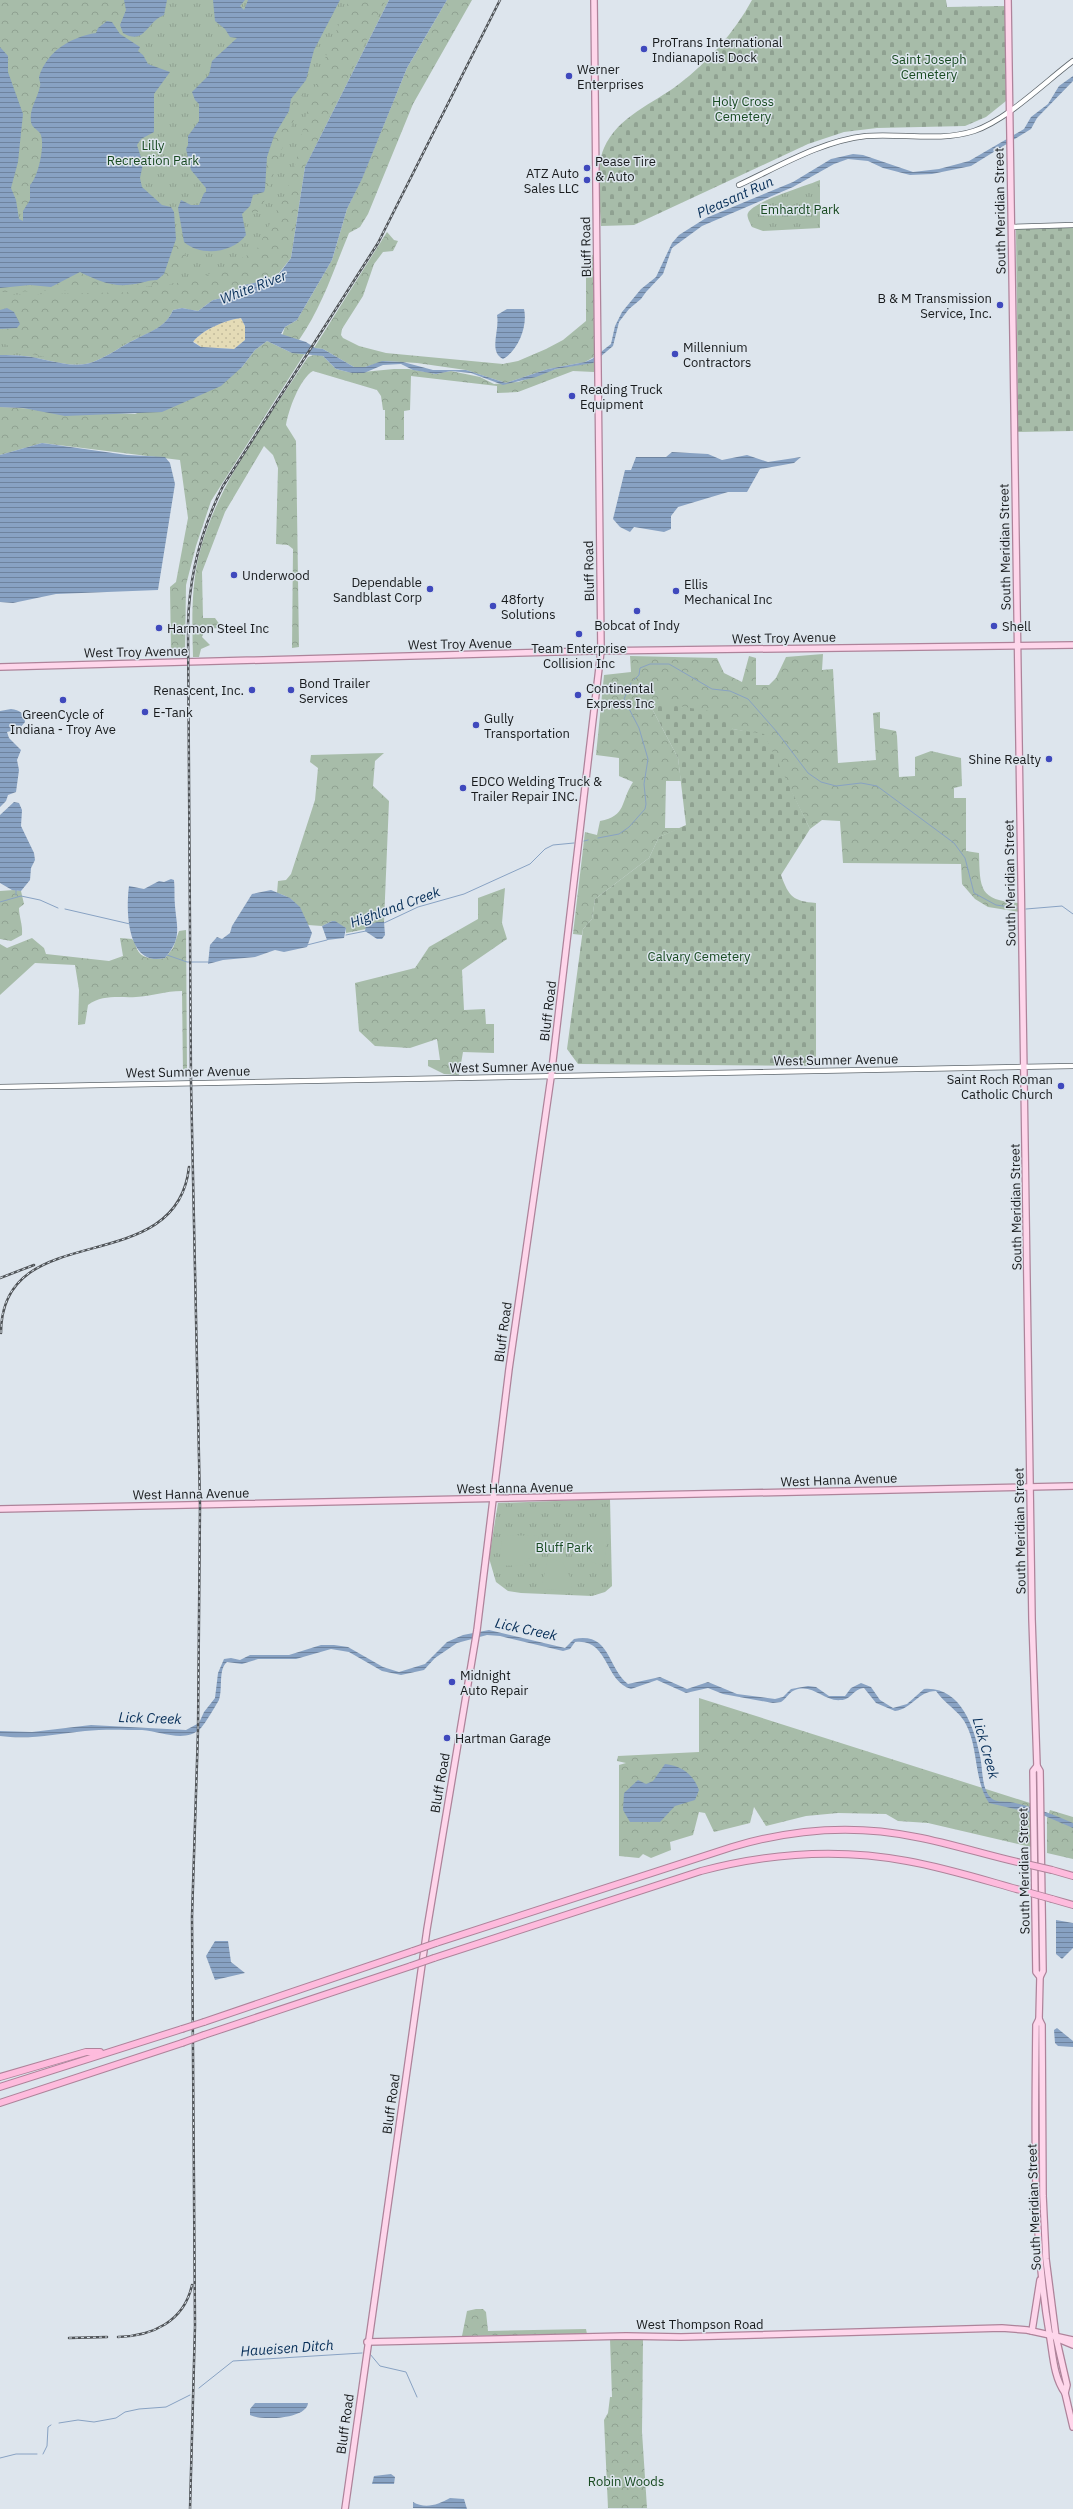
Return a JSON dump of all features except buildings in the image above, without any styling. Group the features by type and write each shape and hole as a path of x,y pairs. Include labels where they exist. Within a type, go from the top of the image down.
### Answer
{"highway":[{"path":"0,2087 204,2022 436,1943 767,1837 806,1831 881,1831 940,1842 1073,1876"},
{"path":"0,2104 14,2098 476,1944 702,1871 740,1861 787,1855 839,1853 896,1859 1073,1904"},
{"path":"0,2077 86,2052 106,2052"}],"main road":[{"name":"Bluff Road","path":"345,2509 367,2342 428,1924 477,1630 509,1369 551,1077 601,651 594,0"},
{"name":"South Meridian Street","path":"1008,0 1017,647 1036,1766 1033,1771 1035,1822 1036,1972 1040,1977"},
{"name":"West Troy Avenue","path":"0,667 601,651 1017,647 1073,645"},
{"name":"West Hanna Avenue","path":"0,1509 1073,1486"},
{"name":"South Meridian Street","path":"1036,1766 1040,1771 1042,1824 1043,1971 1040,1977 1039,2020 1042,2026 1044,2225 1048,2285 1056,2337 1066,2385 1065,2393 1073,2427"},
{"name":"South Meridian Street","path":"1039,2020 1036,2025 1037,2213 1042,2277 1050,2336 1059,2385 1065,2393"},
{"name":"South Meridian Street","path":"1032,2331 1042,2277"},
{"name":"West Thompson Road","path":"367,2342 626,2336 681,2338 1002,2328 1032,2331 1073,2340"},
{"path":"1056,2337 1073,2345"}],"street":[{"path":"739,185 813,150 842,140 869,136 964,133 991,123 1073,61"},
{"path":"1012,227 1073,225"},
{"name":"West Sumner Avenue","path":"0,1087 1073,1066"}],"green space":[{"name":"Lilly Recreation Park","path":"0,0 389,0 305,167 291,258 275,278 246,285 226,297 213,300 198,311 182,308 173,310 167,321 158,328 93,362 76,365 32,357 0,355"},
{"path":"124,0 126,10 122,22 107,21 97,32 55,51 49,57 44,66 41,74 39,90 31,112 32,125 40,133 42,138 43,144 41,160 36,175 30,185 30,200 26,206 17,206 11,188 18,162 23,114 0,47 0,1"},
{"path":"349,0 386,0 304,169 290,258 275,277 247,283 226,296 212,300 196,309 190,310 183,306 172,308 153,329 133,337 109,352 87,361 70,362 31,354 3,344 1,335 3,329 17,328 7,308 0,310 0,295 137,292 203,277 256,251 286,192 296,162 306,115 321,68"},
{"path":"447,0 472,0 413,104 368,214 360,227 349,233 327,288 307,327 299,340 282,336 285,327 297,320 332,260 347,209 362,178 407,68"},
{"name":"Holy Cross Cemetery","path":"752,0 946,0 947,7 1005,6 1006,101 986,117 965,126 877,128 844,132 808,144 634,225 601,226 599,186 600,165 601,156 610,137 627,119 679,84 701,66 729,35"},
{"path":"303,85 305,88 300,104 260,211 254,213 246,210 253,195 261,193 265,186 267,157 274,136 289,111 291,99"},
{"name":"Emhardt Park","path":"820,180 820,228 763,231 752,227 748,220 748,213 752,208 781,194"},
{"path":"1073,227 1073,431 1018,432 1016,228"},
{"path":"387,232 394,240 398,241 393,251 383,252 374,264 363,296 342,329 341,335 343,338 359,346 386,353 503,364 518,361 563,340 586,321 586,275 583,274 583,255 594,255 594,357 585,362 548,369 506,383 466,370 417,363 385,361 365,367 354,367 323,349 314,348"},
{"path":"175,243 181,244 190,266 183,273 164,284 130,289 0,292 0,288 30,285 41,287 80,272 106,283 120,285 157,280"},
{"path":"267,341 292,353 305,353 211,501 196,546 186,585 185,652 171,651 170,587 176,582 188,518 180,460 42,443 0,455 0,407 135,414 242,367 255,350"},
{"path":"316,354 323,356 336,369 352,373 394,369 409,369 436,374 451,371 480,377 494,384 518,382 556,369 594,362 594,372 573,371 518,392 497,393 497,386 411,376 410,410 404,411 404,440 385,440 385,410 383,410 381,396 377,390 313,371 304,380 295,395 286,425 296,441 299,647 292,648 293,549 288,545 276,544 278,468 273,455 264,446 225,512 202,572 203,618 215,618 220,625 219,628 205,629 202,637 210,645 201,649 199,657 193,657 192,617 195,577 200,551 208,525 219,499 246,450 308,357"},
{"path":"823,654 822,670 833,669 838,763 876,760 873,713 880,712 880,728 896,731 899,777 915,776 915,757 931,751 961,758 962,786 954,788 954,798 966,798 966,851 979,853 981,884 984,890 996,899 1018,903 1020,912 988,907 975,899 962,884 961,864 843,863 840,821 822,820 810,829 763,735 733,729 648,701 678,758 681,781 666,781 665,828 681,828 659,837 649,858 595,899 592,919 583,929 582,935 573,934 585,832 597,835 600,821 609,819 619,812 633,782 619,776 619,758 596,755 604,675 631,672 630,656 717,658 724,673 742,682 749,656 756,658 756,685 769,685 776,678 786,657"},
{"name":"Calvary Cemetery","path":"648,701 721,713 733,729 764,734 810,829 781,875 787,888 793,896 802,901 816,903 816,1066 578,1064 567,1049 583,929 592,919 595,899 649,858 659,837 686,825 678,758"},
{"path":"384,753 375,761 373,786 389,801 384,922 366,926 366,929 346,933 346,928 332,921 322,926 308,925 294,902 277,893 278,881 286,880 291,874 315,800 318,768 310,762 311,755"},
{"path":"505,888 502,923 507,939 462,970 464,1010 485,1009 486,1024 494,1024 494,1053 463,1052 459,1075 444,1074 428,1066 428,1060 440,1060 437,1039 410,1048 375,1046 359,1031 355,983 415,968 429,947 478,919 478,898"},
{"path":"0,891 21,891 24,904 19,908 22,935 11,941 0,939"},
{"path":"186,930 187,1074 183,1074 182,991 100,999 88,1005 85,1024 78,1025 79,990 75,965 35,963 0,995 0,944 7,948 32,938 44,948 46,954 109,961 123,956 120,938 132,939 135,942 136,948 140,954 154,959 165,958 173,948 179,931"},
{"name":"Bluff Park","path":"610,1499 612,1586 605,1592 592,1596 521,1593 508,1591 496,1582 489,1558 498,1503"},
{"path":"578,1529 604,1533 607,1536 604,1565 584,1558 577,1550 576,1537"},
{"path":"505,1535 539,1536 536,1550 524,1565 499,1566 502,1537"},
{"path":"548,1558 563,1563 570,1577 572,1588 566,1591 545,1589 542,1585"},
{"path":"699,1698 1030,1803 1031,1847 928,1823 898,1821 886,1814 838,1813 806,1816 766,1826 754,1807 750,1823 714,1832 705,1813 699,1812 693,1835 670,1842 671,1850 651,1858 643,1854 639,1858 619,1856 619,1765 626,1763 617,1761 618,1756 699,1752"},
{"path":"1050,1810 1073,1817 1073,1859 1047,1853 1047,1818"},
{"path":"483,2309 486,2312 488,2331 586,2329 587,2334 462,2336 467,2311"},
{"name":"Robin Woods","path":"610,2339 643,2339 642,2432 647,2508 608,2508 604,2420 608,2413 610,2397 612,2397"}],"sand":[{"path":"241,318 245,326 245,340 234,349 201,347 193,341 215,326"}],"water":[{"path":"124,0 167,0 164,15 158,18 145,32 136,37 123,33 120,25 126,10"},
{"path":"213,0 245,0 240,6 244,10 248,0 340,0 314,50 306,80 291,99 289,111 274,136 267,157 264,192 253,195 250,206 242,214 246,235 233,246 216,251 208,251 191,247 184,242 178,208 181,200 191,205 199,205 204,193 206,192 206,188 191,170 186,149 188,145 188,136 199,121 199,104 195,100 192,92 209,75 212,61 237,38 230,37 225,29 215,21"},
{"name":"White River","path":"389,0 447,0 407,68 362,179 347,209 332,260 297,320 285,327 281,334 306,342 315,348 323,349 354,367 365,367 382,361 403,362 433,370 466,370 506,383 548,369 585,362 592,359 611,344 615,326 622,312 641,289 656,277 672,243 679,235 706,218 793,182 831,159 853,154 863,155 913,172 939,169 969,161 1024,129 1031,117 1048,104 1059,86 1073,76 1073,81 1037,118 1031,129 971,166 932,174 910,175 883,168 868,161 848,159 834,164 793,187 702,226 672,248 663,274 641,299 629,309 619,322 613,346 593,363 556,369 536,377 503,385 471,373 451,371 436,374 413,370 401,364 383,365 364,373 352,373 336,369 323,356 292,353 267,341 255,350 242,367 221,386 162,412 65,416 23,408 0,407 0,355 32,357 76,365 93,362 158,328 166,321 173,310 182,308 198,311 213,300 226,297 245,285 276,278 291,258 305,167","holes":["241,318 245,326 245,340 234,349 201,347 193,342 197,337 209,329 229,321"]},
{"path":"107,21 112,22 120,34 140,47 138,51 143,55 148,64 170,72 154,94 154,132 141,139 137,145 143,164 140,178 142,187 162,205 171,207 174,212 176,239 164,274 157,280 120,285 106,283 80,272 51,287 30,285 0,288 0,47 8,56 8,72 23,114 18,162 11,188 16,200 19,219 23,221 23,211 30,200 30,185 36,175 42,152 42,138 40,133 32,126 31,122 32,108 39,90 39,77 48,60 61,47 78,38 96,33 98,28"},
{"path":"7,308 14,312 20,324 17,328 0,329 0,310"},
{"path":"507,309 524,309 525,323 521,337 517,344 503,359 496,351 495,346 498,321 497,315"},
{"path":"42,443 127,455 165,457 170,463 175,484 158,590 56,594 13,603 0,602 0,455"},
{"path":"672,452 708,454 722,460 747,455 768,462 801,457 794,463 760,469 747,492 728,492 678,507 671,516 671,529 664,532 634,527 630,532 620,527 613,519 625,470 631,470 636,457 666,457"},
{"path":"11,709 21,712 24,716 25,722 19,729 7,732 9,738 21,750 17,760 19,770 16,792 8,795 6,801 0,807 0,711"},
{"path":"14,802 19,803 22,810 21,826 34,853 35,860 31,868 30,880 21,891 12,890 0,883 0,815"},
{"path":"171,879 174,880 177,927 176,939 174,945 165,958 152,959 142,954 131,934 128,908 129,886 144,889 159,881 164,882"},
{"path":"271,890 290,898 300,907 312,933 307,947 284,952 275,950 255,957 223,960 208,964 210,945 217,937 222,939 230,933 232,926 252,894"},
{"path":"335,921 346,928 344,938 327,940 322,926"},
{"path":"377,922 384,922 385,935 382,939 377,939 365,931 366,926"},
{"name":"Lick Creek","path":"489,1630 565,1648 574,1639 586,1638 595,1641 602,1646 621,1677 628,1684 660,1677 687,1689 708,1682 737,1694 775,1699 783,1697 791,1689 808,1686 816,1687 829,1696 845,1696 851,1688 861,1683 871,1687 880,1700 893,1708 907,1704 924,1689 936,1690 947,1694 956,1701 969,1721 977,1744 985,1788 990,1797 997,1801 1010,1802 1050,1813 1073,1823 1073,1828 1045,1816 989,1803 981,1786 972,1740 966,1724 959,1714 945,1702 936,1691 924,1694 901,1710 895,1711 876,1703 864,1688 857,1690 844,1700 835,1700 807,1689 801,1689 793,1691 781,1702 773,1703 723,1694 708,1688 686,1693 657,1680 631,1689 622,1685 601,1653 594,1647 586,1643 575,1642 570,1649 563,1651 500,1636 487,1635 457,1643 435,1658 424,1670 401,1675 382,1671 349,1652 331,1649 296,1659 258,1659 242,1664 227,1662 223,1669 219,1700 208,1719 195,1733 180,1736 142,1730 92,1730 32,1737 0,1736 0,1731 32,1732 91,1725 186,1730 199,1723 204,1712 215,1698 218,1673 224,1659 231,1658 240,1660 250,1655 289,1655 321,1645 334,1645 348,1647 383,1667 399,1672 425,1664 447,1642 463,1635"},
{"path":"665,1764 682,1769 694,1779 699,1790 695,1800 675,1806 660,1822 630,1822 623,1810 624,1793 638,1780 646,1784 653,1781"},
{"path":"1056,1920 1073,1923 1073,1948 1062,1959 1056,1954"},
{"path":"215,1941 228,1941 231,1962 245,1973 215,1980 206,1956"},
{"path":"1057,2028 1073,2041 1073,2047 1058,2046 1055,2043 1054,2030"},
{"path":"255,2403 308,2403 306,2408 292,2415 264,2418 250,2415 250,2409"},
{"path":"391,2474 395,2477 394,2484 372,2484 374,2476"},
{"path":"450,2498 464,2499 467,2509 413,2508 413,2502 427,2506 441,2503"}],"waterway":[{"name":"Highland Creek","path":"634,680 639,675 640,668 650,664 669,664 712,689 730,691 748,699 777,732 808,773 821,782 836,786 861,783 877,786 954,843 965,858 974,893 996,905 1017,908"},
{"name":"Highland Creek","path":"598,838 619,834 629,827 645,809 644,784 648,759 639,728 624,699 631,683"},
{"name":"Highland Creek","path":"584,841 588,840"},
{"name":"Highland Creek","path":"384,923 418,907 464,894 530,864 545,849 553,845 574,843"},
{"path":"16,890 16,895"},
{"name":"Highland Creek","path":"0,902 21,896 40,900 58,908"},
{"name":"Highland Creek","path":"1026,909 1062,906 1073,914"},
{"name":"Highland Creek","path":"65,909 130,924"},
{"name":"Highland Creek","path":"346,935 366,931"},
{"name":"Highland Creek","path":"307,945 327,940"},
{"name":"Highland Creek","path":"167,955 187,962 209,962"},
{"name":"Haueisen Ditch","path":"199,2388 233,2361 362,2353"},
{"name":"Haueisen Ditch","path":"370,2354 380,2366 406,2372 417,2397"},
{"name":"Haueisen Ditch","path":"59,2423 78,2420 94,2422 116,2418 125,2412 139,2409 166,2407 190,2395"},
{"name":"Haueisen Ditch","path":"43,2454 47,2446 48,2427 51,2425"},
{"name":"Haueisen Ditch","path":"0,2458 16,2454 37,2454"}],"railway":[{"path":"190,2509 195,2326 192,1917 198,1731 200,1505 191,1082 188,625 191,589 198,554 208,519 223,486 378,243 500,0"},
{"path":"1,1333 9,1297 29,1273 57,1259 124,1239 155,1225 177,1202 189,1167"},
{"path":"0,1278 34,1265"},
{"path":"118,2337 143,2334 165,2324 182,2309 188,2298 192,2285"},
{"path":"69,2338 107,2337"}],"place":[{"name":"ProTrans International Indianapolis Dock","path":"644,49"},
{"name":"Werner Enterprises","path":"569,76"},
{"name":"Pease Tire & Auto","path":"587,168"},
{"name":"ATZ Auto Sales LLC","path":"587,180"},
{"name":"B & M Transmission Service, Inc.","path":"1000,305"},
{"name":"Millennium Contractors","path":"675,354"},
{"name":"Reading Truck Equipment","path":"572,396"},
{"name":"Underwood","path":"234,575"},
{"name":"Dependable Sandblast Corp","path":"430,589"},
{"name":"Ellis Mechanical Inc","path":"676,591"},
{"name":"48forty Solutions","path":"493,606"},
{"name":"Bobcat of Indy","path":"637,611"},
{"name":"Shell","path":"994,626"},
{"name":"Harmon Steel Inc","path":"159,628"},
{"name":"Team Enterprise Collision Inc","path":"579,634"},
{"name":"Renascent, Inc.","path":"252,690"},
{"name":"Bond Trailer Services","path":"291,690"},
{"name":"Continental Express Inc","path":"578,695"},
{"name":"GreenCycle of Indiana - Troy Ave","path":"63,700"},
{"name":"E-Tank","path":"145,712"},
{"name":"Gully Transportation","path":"476,725"},
{"name":"Shine Realty","path":"1049,759"},
{"name":"EDCO Welding Truck & Trailer Repair INC.","path":"463,788"},
{"name":"Saint Roch Roman Catholic Church","path":"1061,1086"},
{"name":"Midnight Auto Repair","path":"452,1682"},
{"name":"Hartman Garage","path":"447,1738"}],"park label":[{"name":"Saint Joseph Cemetery","path":"929,66"}],"water label":[{"name":"Pleasant Run","path":"735,197"}]}
